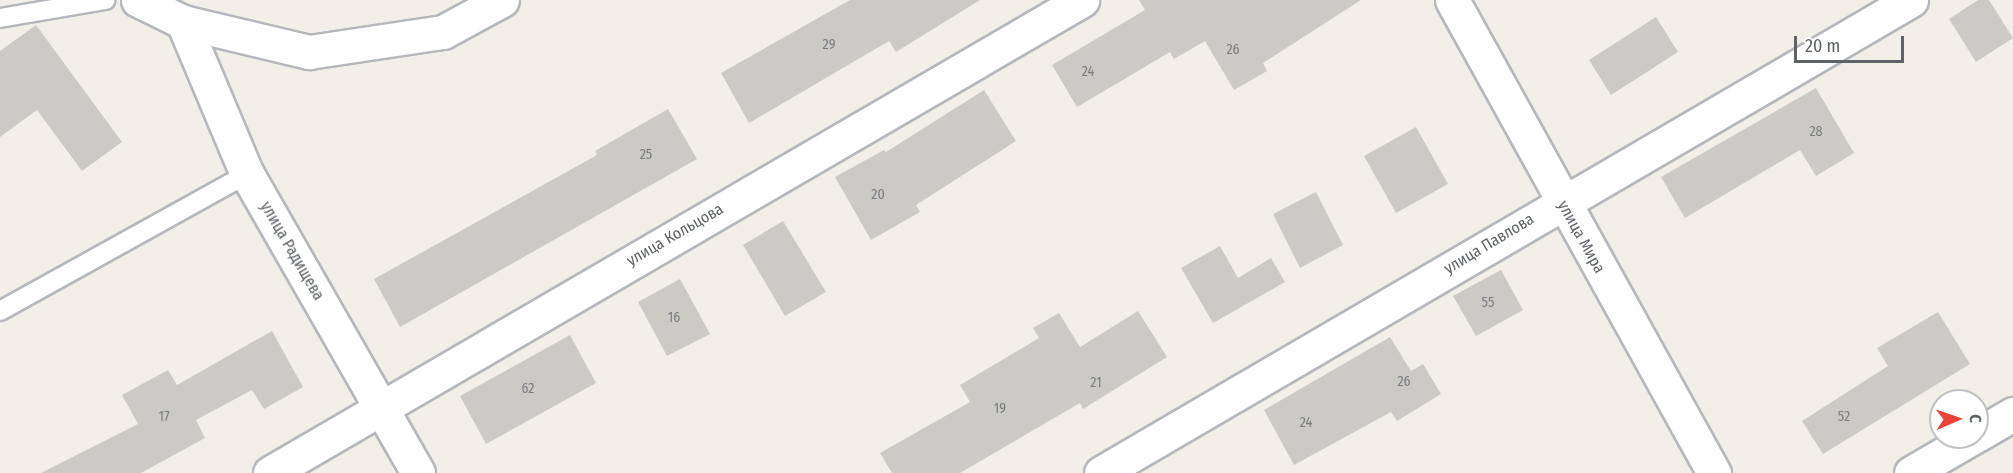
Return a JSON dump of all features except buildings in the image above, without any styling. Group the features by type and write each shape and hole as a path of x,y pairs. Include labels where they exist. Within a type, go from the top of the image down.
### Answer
{"street":[{"path":"138,0 183,22 309,52 443,32 502,0"},
{"name":"улица Кольцова","path":"270,473 382,405 1082,0"},
{"name":"улица Мира","path":"1452,0 1561,201 1714,473"},
{"name":"улица Павлова","path":"1101,473 1561,201 1911,0"},
{"name":"улица Радищева","path":"183,22 247,174 382,405 418,473"},
{"path":"1989,428 2013,414"},
{"path":"1911,473 1953,449"}],"lane":[{"path":"0,18 105,0"},
{"path":"0,311 247,174"}]}
